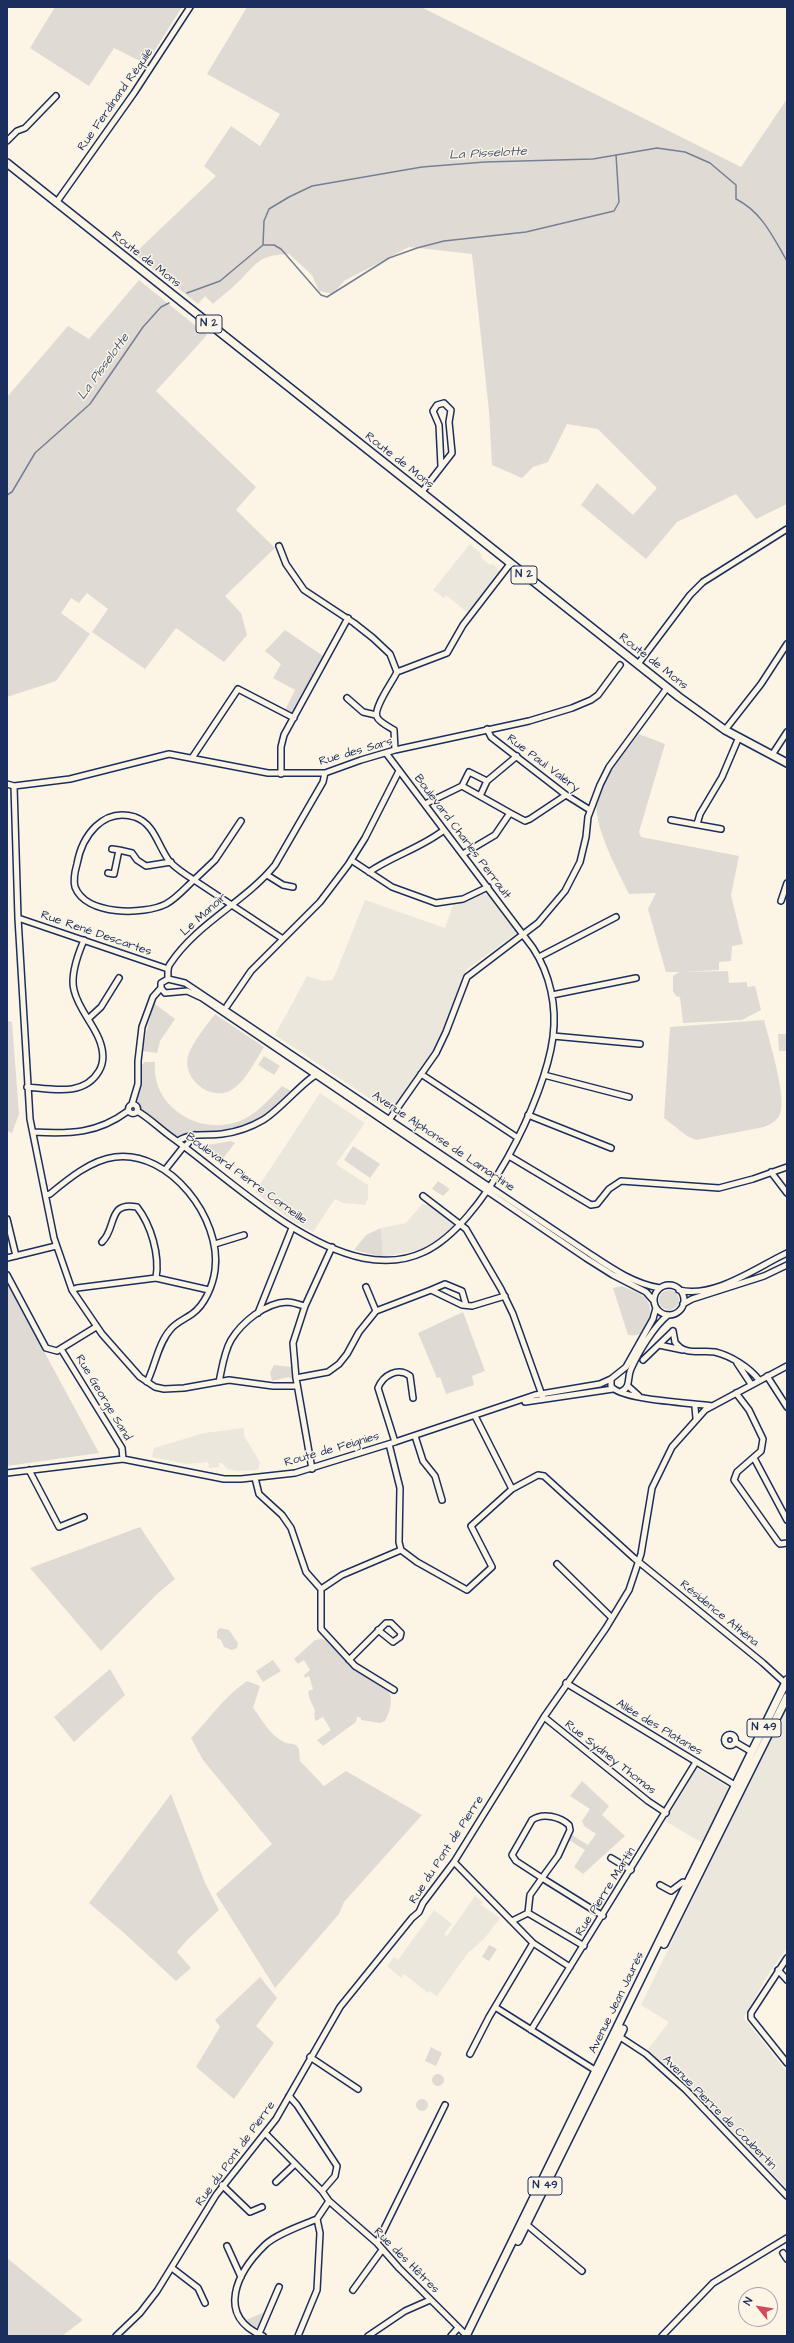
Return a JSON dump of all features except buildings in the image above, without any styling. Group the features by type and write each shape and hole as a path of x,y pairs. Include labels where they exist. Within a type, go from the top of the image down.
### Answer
{"main road":[{"name":"Route de Mons","path":"7,163 667,688 725,730 787,763"},
{"name":"Avenue Jean Jaurès","path":"467,2336 599,2072 735,1785 786,1682"},
{"name":"Avenue Jean Jaurès","path":"617,2035 787,1697"},
{"name":"Avenue Jean Jaurès","path":"472,2336 544,2183"}],"street":[{"name":"Rue Ferdinand Réquilé","path":"56,203 134,94 190,7"},
{"path":"7,141 17,130 25,128 56,96"},
{"path":"421,492 452,453 450,407 440,404 433,411 438,420 441,466"},
{"path":"438,420 445,421 450,417"},
{"path":"410,484 419,485 428,482"},
{"path":"638,664 690,595 703,582 787,529"},
{"path":"278,546 286,564 304,590 348,618 390,654 397,672"},
{"path":"376,715 378,704 397,672 447,653 463,625 510,564"},
{"path":"281,774 281,747 284,735 348,618"},
{"path":"725,730 761,684 787,644"},
{"name":"Rue des Sars","path":"7,784 14,786 70,779 165,755 192,758 243,769 281,774 325,773 395,750 529,721 591,700 620,665"},
{"path":"388,1121 442,1043 467,977 538,923 553,908 573,878 586,837 590,810 609,767 667,688"},
{"path":"192,758 238,689 294,718"},
{"path":"347,698 363,712 376,715 394,730 395,750"},
{"name":"Rue Paul Valéry","path":"487,729 491,737 566,795 590,810"},
{"path":"772,755 787,732"},
{"path":"697,824 700,814 722,777 739,737"},
{"name":"Boulevard Charles Perrault","path":"386,753 523,934 545,968 552,995 553,1036 544,1075"},
{"path":"480,796 488,781 517,756"},
{"path":"227,1006 251,972 320,902 352,860 365,838 399,771"},
{"path":"425,804 462,786 469,772 488,781"},
{"name":"Le Manoir","path":"168,969 186,945 231,904 267,875 281,856 323,782 325,773"},
{"path":"14,786 18,918 30,1119 56,1246 72,1290 96,1327 146,1382 159,1388 168,1389 229,1380 273,1386 297,1386"},
{"path":"462,786 524,821 530,819 566,795"},
{"path":"463,854 495,835 510,813"},
{"path":"241,821 215,860 194,880 168,903 150,910 130,912 111,910 94,904 84,898 75,887 75,870 84,842 93,827 109,818 134,817 144,823 154,834 171,862 194,880 283,939"},
{"path":"672,820 721,829"},
{"path":"370,872 389,858 415,848 444,830"},
{"path":"112,849 132,853 146,866 171,862"},
{"path":"108,873 117,874 119,850"},
{"path":"352,860 392,887 440,904 468,897 488,887"},
{"path":"267,875 283,885 293,887"},
{"path":"781,902 787,883"},
{"path":"539,957 616,917"},
{"name":"Rue René Descartes","path":"18,918 168,969"},
{"path":"27,1087 65,1090 78,1088 92,1080 101,1067 103,1057 98,1037 74,990 73,979 84,940"},
{"path":"168,969 168,979"},
{"path":"88,1019 105,1001 119,978"},
{"path":"552,995 636,978"},
{"path":"161,988 165,993 171,993 175,989 174,982 168,979"},
{"path":"33,1132 64,1133 94,1130 119,1118 128,1111 128,1107 132,1104 138,1084 138,1061 142,1027 153,997 161,988 161,983 168,979"},
{"name":"Avenue Alphonse de Lamartine","path":"174,982 185,983 218,1004 324,1074 388,1121"},
{"name":"Avenue Alphonse de Lamartine","path":"171,993 181,991 196,994 317,1076 616,1270 649,1286 660,1288"},
{"path":"553,1036 640,1044"},
{"path":"184,1145 185,1137 234,1132 258,1122 286,1103 310,1077 324,1074"},
{"path":"421,1074 518,1138"},
{"path":"544,1075 629,1097"},
{"name":"Boulevard Pierre Corneille","path":"137,1111 292,1228 316,1241 332,1247 374,1259 391,1260 405,1258 425,1252 438,1244 461,1224 489,1188 509,1156 544,1075"},
{"path":"128,1111 132,1114 137,1111 136,1106 132,1104"},
{"path":"528,1115 611,1148"},
{"path":"165,1170 184,1145 195,1135"},
{"path":"509,1156 591,1205 597,1204 609,1189 621,1181 710,1189 728,1187 787,1167"},
{"path":"46,1195 50,1194 88,1167 114,1157 136,1157 165,1170 202,1211 209,1223 215,1244 215,1270 209,1290 200,1307 194,1313 171,1328 146,1382"},
{"path":"771,1172 787,1193"},
{"name":"Avenue Alphonse de Lamartine","path":"489,1188 613,1275 646,1292 654,1301"},
{"path":"423,1196 461,1224 505,1296 542,1396"},
{"path":"102,1242 108,1236 116,1211 129,1205 137,1207 143,1214 155,1250 158,1268 156,1278"},
{"path":"7,1219 16,1256"},
{"path":"258,1313 292,1228"},
{"path":"215,1244 244,1235"},
{"path":"7,1258 56,1246"},
{"path":"312,1469 297,1386 293,1343 305,1306 332,1247"},
{"path":"712,1406 692,1405 640,1397 613,1388 611,1379 620,1374 643,1339 656,1308 654,1301 656,1292 660,1288 668,1285 679,1290 698,1291 724,1284 787,1253"},
{"path":"622,1392 628,1386 631,1370 659,1322 668,1315 677,1312 683,1304 692,1298 764,1276 787,1265"},
{"name":"Rue George Sand","path":"7,1275 46,1348 51,1351 61,1349 96,1327"},
{"path":"72,1290 76,1288 156,1278 209,1290"},
{"path":"296,1378 328,1372 339,1364 363,1326 376,1311 445,1284 462,1292 466,1305"},
{"path":"366,1287 376,1311"},
{"path":"431,1290 466,1305 472,1306 505,1296"},
{"path":"679,1290 682,1294 683,1304"},
{"path":"219,1382 231,1340 258,1313 275,1304 288,1302 305,1306"},
{"path":"656,1308 668,1315"},
{"path":"643,1360 673,1331 674,1342 685,1351"},
{"path":"659,1345 685,1351 715,1352 751,1369 759,1380"},
{"name":"Rue George Sand","path":"61,1349 122,1448 123,1459"},
{"path":"736,1362 751,1384"},
{"path":"705,1410 787,1366"},
{"path":"395,1442 378,1388 381,1381 385,1376 397,1371 404,1372 410,1376 413,1398"},
{"path":"620,1374 625,1376 628,1380"},
{"path":"767,1376 787,1407"},
{"name":"Route de Feignies","path":"7,1473 123,1459 224,1478 255,1478 312,1469 514,1404 542,1396 600,1384 611,1379"},
{"path":"628,1386 640,1397"},
{"name":"Route de Feignies","path":"542,1396 613,1388"},
{"path":"736,1393 749,1410 764,1439 761,1451 737,1472 734,1480 778,1542 780,1544 787,1543"},
{"path":"692,1405 705,1410"},
{"path":"692,1405 696,1418"},
{"path":"702,1405 705,1410"},
{"name":"Rue du Pont de Pierre","path":"116,2336 145,2308 172,2268 222,2185 265,2134 289,2096 340,2007 412,1918 419,1912 423,1903 454,1862 566,1683 612,1618 629,1590 639,1561 650,1499 657,1476 672,1447 696,1418 705,1410"},
{"path":"475,1416 512,1489"},
{"path":"415,1436 423,1461 435,1476 442,1500"},
{"path":"321,1589 342,1575 401,1550 399,1542 400,1488 390,1444"},
{"path":"754,1458 787,1520"},
{"path":"28,1470 59,1527 84,1517"},
{"name":"Résidence Athéna","path":"401,1550 417,1562 467,1590 492,1567 471,1526 512,1489 538,1475 544,1476 639,1561 786,1682"},
{"path":"255,1478 259,1494 282,1515 291,1528 306,1572 321,1589 321,1630 349,1660 376,1680 394,1690"},
{"path":"557,1564 612,1618"},
{"path":"349,1660 378,1630"},
{"name":"Allée des Platanes","path":"566,1683 696,1762 742,1788"},
{"name":"Rue Sydney Thomas","path":"544,1717 648,1801 666,1813"},
{"path":"735,1742 752,1752"},
{"name":"Rue Pierre Martin","path":"531,2030 603,1916 696,1762"},
{"path":"528,1913 530,1895 542,1878 558,1856 570,1830 569,1825 556,1817 535,1818 532,1820 512,1854 516,1861 542,1878 603,1916"},
{"path":"611,1858 631,1870"},
{"path":"454,1862 533,1943 570,1967"},
{"path":"660,1885 671,1891 683,1882 688,1885"},
{"path":"512,1921 528,1913"},
{"path":"528,1913 584,1946"},
{"path":"470,2054 495,2007 533,1943"},
{"path":"787,1958 751,2014 751,2018 787,2063"},
{"path":"778,1970 787,1980"},
{"path":"495,2007 599,2072"},
{"name":"Avenue Pierre de Coubertin","path":"617,2035 646,2054 686,2090 787,2196"},
{"path":"310,2057 358,2089"},
{"path":"289,2096 298,2105 337,2166 335,2176 322,2191"},
{"path":"377,2243 445,2105"},
{"name":"Rue des Hêtres","path":"265,2134 322,2191 329,2201 377,2243 430,2300 467,2336"},
{"path":"276,2182 295,2164"},
{"path":"222,2185 250,2212 262,2207"},
{"path":"279,2287 260,2336 243,2323 235,2308 235,2290 241,2277 269,2242 317,2219 329,2201"},
{"path":"298,2336 318,2284 320,2233 317,2219"},
{"path":"526,2224 582,2272"},
{"path":"662,2336 709,2286 787,2238"},
{"path":"226,2246 241,2277"},
{"path":"353,2290 355,2284 382,2250"},
{"path":"783,2254 787,2259"},
{"path":"172,2268 198,2288 205,2303"},
{"path":"368,2336 405,2311 430,2300"},
{"path":"451,2336 458,2328"}],"shaded area":[{"path":"55,7 182,7 146,64 114,48 89,86 30,48"},
{"path":"247,7 421,7 741,167 787,99 787,504 756,519 736,494 677,522 646,559 581,505 597,483 633,515 657,488 598,429 567,424 548,462 533,467 522,478 492,465 489,411 472,254 409,247 344,281 333,294 319,291 312,275 289,254 274,255 263,259 254,266 213,304 205,296 198,304 134,254 216,176 204,166 231,126 260,146 280,114 207,74"},
{"path":"139,280 207,335 156,391 256,487 236,510 275,548 225,596 241,613 247,635 224,662 176,628 145,669 92,632 108,609 87,593 79,603 71,598 61,613 90,634 56,681 7,697 7,397 68,326 89,339"},
{"path":"470,544 482,555 481,558 490,565 493,564 500,571 499,577 469,614 446,595 444,598 433,590"},
{"path":"285,630 323,656 294,710 290,713 285,710 295,690 273,678 281,664 265,651"},
{"path":"639,734 665,744 639,832 641,837 739,856 731,895 743,944 732,946 731,961 719,962 719,970 683,972 728,971 729,983 747,982 747,987 755,986 761,1010 742,1020 683,1023 680,997 676,996 673,991 673,976 679,972 666,972 648,909 656,893 629,894 602,835 598,822 597,811 597,801 600,792 609,774"},
{"path":"482,894 489,895 517,933 467,969 445,1027 425,1065 390,1112 275,1035 307,976 323,981 333,980 365,900 445,928 453,905"},
{"path":"155,1004 175,1019 160,1041 157,1053 142,1051 153,1005"},
{"path":"215,1014 264,1047 250,1070 238,1085 224,1093 207,1091 199,1086 189,1071 187,1062 189,1053 194,1043"},
{"path":"764,1020 781,1095 782,1106 779,1116 775,1120 764,1127 696,1140 687,1136 664,1118 670,1027"},
{"path":"7,1021 12,1022 19,1114 12,1133 7,1131"},
{"path":"778,1034 787,1034 787,1051 779,1051"},
{"path":"264,1056 280,1066 274,1075 258,1065"},
{"path":"145,1062 155,1062 156,1078 160,1092 169,1104 192,1120 207,1124 222,1125 237,1122 250,1116 262,1107 282,1086 295,1093 259,1121 235,1131 177,1138 139,1108 137,1098 141,1065"},
{"path":"320,1093 365,1123 336,1164 368,1185 368,1198 365,1205 343,1203 335,1199 313,1232 291,1220 255,1192"},
{"path":"231,1141 235,1143 221,1161 201,1146"},
{"path":"353,1146 380,1164 370,1178 344,1160"},
{"path":"438,1181 450,1189 443,1196 432,1189"},
{"path":"422,1204 433,1206 454,1223 453,1227 438,1241 423,1249 383,1257 381,1228 406,1223"},
{"path":"381,1228 383,1257 354,1250 366,1235"},
{"path":"7,1283 99,1453 7,1466"},
{"path":"622,1286 642,1295 649,1304 650,1318 646,1328 638,1335 628,1335 613,1288"},
{"path":"669,1290 676,1293 679,1300 676,1307 669,1310 662,1307 659,1300 662,1293"},
{"path":"463,1312 485,1371 472,1376 474,1385 446,1394 440,1377 437,1378 418,1333"},
{"path":"274,1365 292,1367 292,1378 290,1379 289,1377 272,1381 270,1373"},
{"path":"244,1428 244,1436 260,1462 258,1470 238,1471 227,1469 222,1463 219,1463 219,1467 209,1468 208,1462 187,1464 152,1457 154,1448 204,1433"},
{"path":"140,1527 175,1579 157,1594 101,1651 30,1568"},
{"path":"220,1628 229,1630 238,1643 237,1648 232,1650 224,1647 221,1640 217,1638 217,1631"},
{"path":"321,1639 329,1642 354,1668 384,1687 391,1697 391,1704 385,1721 380,1723 361,1720 361,1718 357,1717 356,1722 323,1746 317,1740 331,1730 323,1717 316,1721 315,1710 310,1700 308,1691 313,1689 309,1676 305,1678 304,1675 310,1670 304,1660 298,1664 294,1659 315,1640"},
{"path":"273,1660 281,1671 263,1682 256,1671"},
{"path":"110,1669 125,1695 74,1742 54,1717"},
{"path":"247,1681 260,1686 253,1708 274,1735 285,1743 296,1745 299,1749 300,1761 324,1786 346,1771 422,1815 344,1902 339,1914 275,1988 216,1894 272,1844 203,1760 191,1738 224,1701"},
{"path":"787,1707 787,1948 767,1976 744,2018 787,2072 787,2189 648,2049 669,2022 641,2005 716,1851 665,1821 697,1768 743,1796"},
{"path":"582,1781 609,1806 602,1815 625,1836 583,1874 574,1867 585,1850 569,1840 572,1835 588,1845 596,1834 584,1826 582,1821 590,1809 570,1796"},
{"path":"171,1794 205,1883 219,1910 187,1940 177,1952 191,1968 176,1981 89,1903"},
{"path":"475,1896 483,1902 481,1905 500,1918 485,1938 468,1953 437,1996 429,1991 428,1993 404,1974 401,1978 387,1966 394,1957 398,1960 434,1910 452,1924 444,1934 447,1936"},
{"path":"489,1945 497,1949 489,1961 482,1957"},
{"path":"260,1977 277,1998 256,2026 274,2043 234,2099 196,2067 220,2027 215,2020"},
{"path":"431,2047 442,2053 436,2066 425,2061"},
{"path":"436,2074 440,2074 444,2080 440,2086 436,2086 432,2082 432,2078"},
{"path":"420,2099 424,2099 428,2105 424,2111 420,2111 416,2107 416,2103"},
{"path":"7,2258 83,2320 62,2336 7,2336"},
{"path":"267,2311 260,2327 253,2328 246,2320"}],"waterway":[{"name":"La Pisselotte","path":"187,293 220,281 263,245 264,221 269,209 312,186 422,167 485,162 593,159 657,148 685,152 710,163 736,185 736,199 745,204 760,218 772,234 787,261"},
{"path":"263,245 274,245 281,249 321,295 327,297 389,258 417,248 444,241 526,232 614,211 619,202 616,155"},
{"name":"La Pisselotte","path":"7,495 12,492 35,453 90,404 143,327 161,307 169,303"}]}
